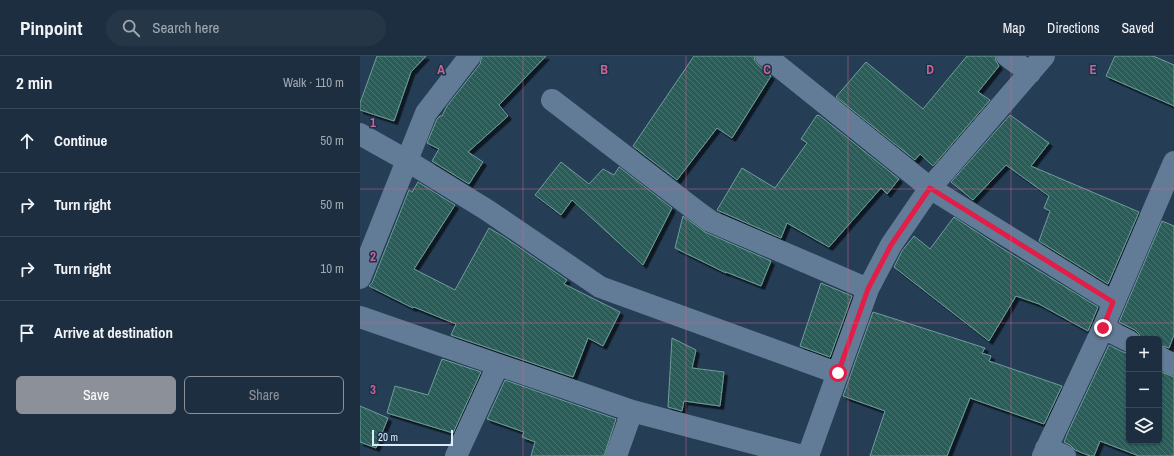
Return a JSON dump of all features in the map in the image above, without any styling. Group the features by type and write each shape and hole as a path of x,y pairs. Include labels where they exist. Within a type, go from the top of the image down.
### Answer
{"street":[{"path":"360,278 426,113 470,56"},
{"path":"1007,56 1030,73"},
{"path":"808,456 868,289 891,245 930,188 1044,56"},
{"path":"772,58 930,188 1113,302"},
{"path":"552,100 710,221 868,289"},
{"path":"360,134 406,160 487,210 600,287 838,373"},
{"path":"1051,453 1113,302 1174,162"},
{"path":"360,316 632,411 802,456"},
{"path":"1103,328 1126,340"},
{"path":"1162,359 1174,365"},
{"path":"456,456 498,365"},
{"path":"616,456 632,411"}],"building":[{"path":"377,56 426,56 411,72 394,121 360,110 360,103"},
{"path":"482,56 546,56 499,105 508,116 468,152 483,162 469,184 432,161 439,149 427,143 437,119 442,116 447,106 480,64"},
{"path":"694,56 754,56 758,65 771,76 732,138 717,128 677,180 633,146"},
{"path":"967,56 995,56 999,66 978,92 990,100 933,166 920,154 915,160 836,97 866,62 923,109"},
{"path":"1115,56 1153,56 1174,65 1174,106 1106,76"},
{"path":"817,115 899,179 887,194 881,188 829,247 787,223 781,238 717,210 742,168 775,188 807,143 801,139"},
{"path":"1010,115 1049,143 1031,166 1139,212 1108,284 1039,241 1050,211 1044,208 1049,196 1006,165 973,200 951,182"},
{"path":"561,162 589,184 603,169 614,175 619,167 672,208 643,265 572,200 561,215 535,195"},
{"path":"418,182 455,205 414,269 455,290 489,228 567,280 564,284 620,312 603,346 588,338 573,377 451,335 456,324 414,307 413,308 369,286 372,283 409,190 412,192"},
{"path":"683,216 705,232 771,261 761,286 726,273 675,248"},
{"path":"954,217 1098,307 1088,331 1039,304 1016,296 989,341 894,267 902,251 914,236 930,249"},
{"path":"1162,221 1174,226 1174,335 1169,348 1162,346 1162,336 1140,336 1135,330 1119,322"},
{"path":"821,283 852,296 830,357 800,346"},
{"path":"873,312 985,348 982,353 991,356 989,361 1062,386 1044,424 970,398 947,456 870,456 885,411 843,396"},
{"path":"672,338 696,350 692,368 724,372 720,406 684,401 682,411 668,407"},
{"path":"1109,345 1126,352 1126,444 1162,444 1162,372 1174,377 1174,456 1139,456 1100,441 1094,456 1090,456 1075,450 1064,442"},
{"path":"442,359 481,372 453,433 387,413 395,386 428,395"},
{"path":"505,380 616,419 604,456 531,456 535,442 522,437 524,432 487,419"},
{"path":"360,406 388,418 376,448 360,442"}],"route":[{"path":"838,373 868,289 891,245 930,188 1113,302 1103,328"}]}
